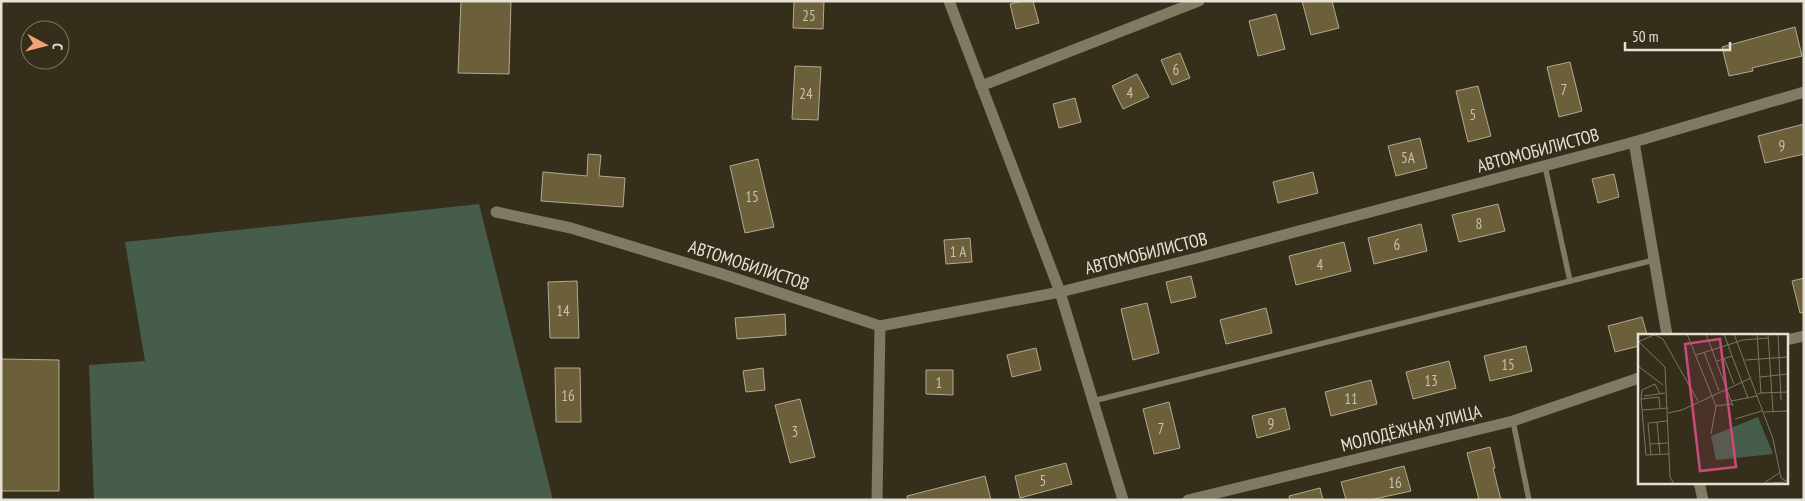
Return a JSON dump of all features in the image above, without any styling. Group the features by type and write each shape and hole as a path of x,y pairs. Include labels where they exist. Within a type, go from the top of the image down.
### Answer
{"street":[{"path":"950,1 1060,292 1123,500"},
{"path":"981,86 1199,1"},
{"name":"АВТОМОБИЛИСТОВ","path":"496,212 571,228 719,273 880,326 1060,292 1201,257 1634,142 1804,92"},
{"path":"1634,142 1667,334"},
{"path":"877,500 880,326"},
{"path":"1788,340 1804,336"},
{"name":"МОЛОДЁЖНАЯ УЛИЦА","path":"1188,500 1513,421 1638,378"},
{"path":"1699,484 1703,500"}],"lane":[{"path":"1545,166 1570,281"},
{"path":"1093,401 1654,260"},
{"path":"1513,421 1529,500"}],"green space":[{"path":"479,204 553,500 94,500 89,365 145,361 125,242"}],"building":[{"path":"461,1 511,1 509,74 458,73"},
{"path":"794,1 824,1 823,29 793,28"},
{"path":"1033,1 1039,23 1016,29 1010,4"},
{"path":"1302,1 1332,1 1339,28 1311,35"},
{"path":"1276,14 1285,49 1258,56 1249,21"},
{"path":"1795,27 1802,56 1752,68 1753,71 1729,76 1722,47"},
{"path":"1180,53 1190,78 1172,85 1161,60"},
{"path":"1570,62 1582,111 1559,117 1547,67"},
{"path":"795,66 821,67 818,120 792,119"},
{"path":"1137,74 1149,97 1123,109 1112,86"},
{"path":"1478,86 1491,136 1468,142 1456,91"},
{"path":"1075,98 1081,122 1059,128 1053,104"},
{"path":"1804,124 1804,154 1765,163 1758,136"},
{"path":"1420,138 1427,168 1396,176 1388,146"},
{"path":"588,154 601,155 599,176 625,178 623,207 541,201 543,172 587,176"},
{"path":"758,159 774,227 745,233 730,166"},
{"path":"1313,172 1318,193 1278,203 1273,182"},
{"path":"1614,174 1619,197 1598,203 1592,179"},
{"path":"1498,204 1505,231 1459,242 1452,215"},
{"path":"1421,224 1427,251 1374,264 1368,238"},
{"path":"970,238 972,262 946,264 944,240"},
{"path":"1344,242 1351,271 1296,285 1289,256"},
{"path":"1191,276 1196,297 1171,303 1166,282"},
{"path":"1804,278 1804,312 1800,313 1792,281"},
{"path":"577,281 579,338 550,338 548,282"},
{"path":"1147,303 1159,353 1133,360 1121,309"},
{"path":"1266,308 1272,333 1226,344 1220,320"},
{"path":"785,314 786,335 737,339 735,318"},
{"path":"1642,317 1647,334 1638,334 1638,346 1615,352 1608,326"},
{"path":"1526,346 1532,371 1490,381 1484,356"},
{"path":"1036,348 1041,370 1012,377 1007,355"},
{"path":"1,359 59,360 59,491 1,491"},
{"path":"1449,361 1456,388 1413,399 1406,372"},
{"path":"555,368 580,368 581,422 556,422"},
{"path":"763,368 765,390 746,392 743,371"},
{"path":"926,370 953,370 953,395 926,394"},
{"path":"1371,380 1377,404 1331,416 1325,392"},
{"path":"800,399 815,457 790,463 775,405"},
{"path":"1169,402 1180,448 1154,454 1143,409"},
{"path":"1285,408 1290,429 1257,438 1252,416"},
{"path":"1490,447 1501,500 1479,500 1467,453"},
{"path":"1066,463 1072,484 1020,498 1015,476"},
{"path":"1404,466 1411,491 1370,500 1346,500 1341,482"},
{"path":"985,476 991,500 908,500 907,496"},
{"path":"1320,488 1323,500 1290,500 1289,496"}]}
